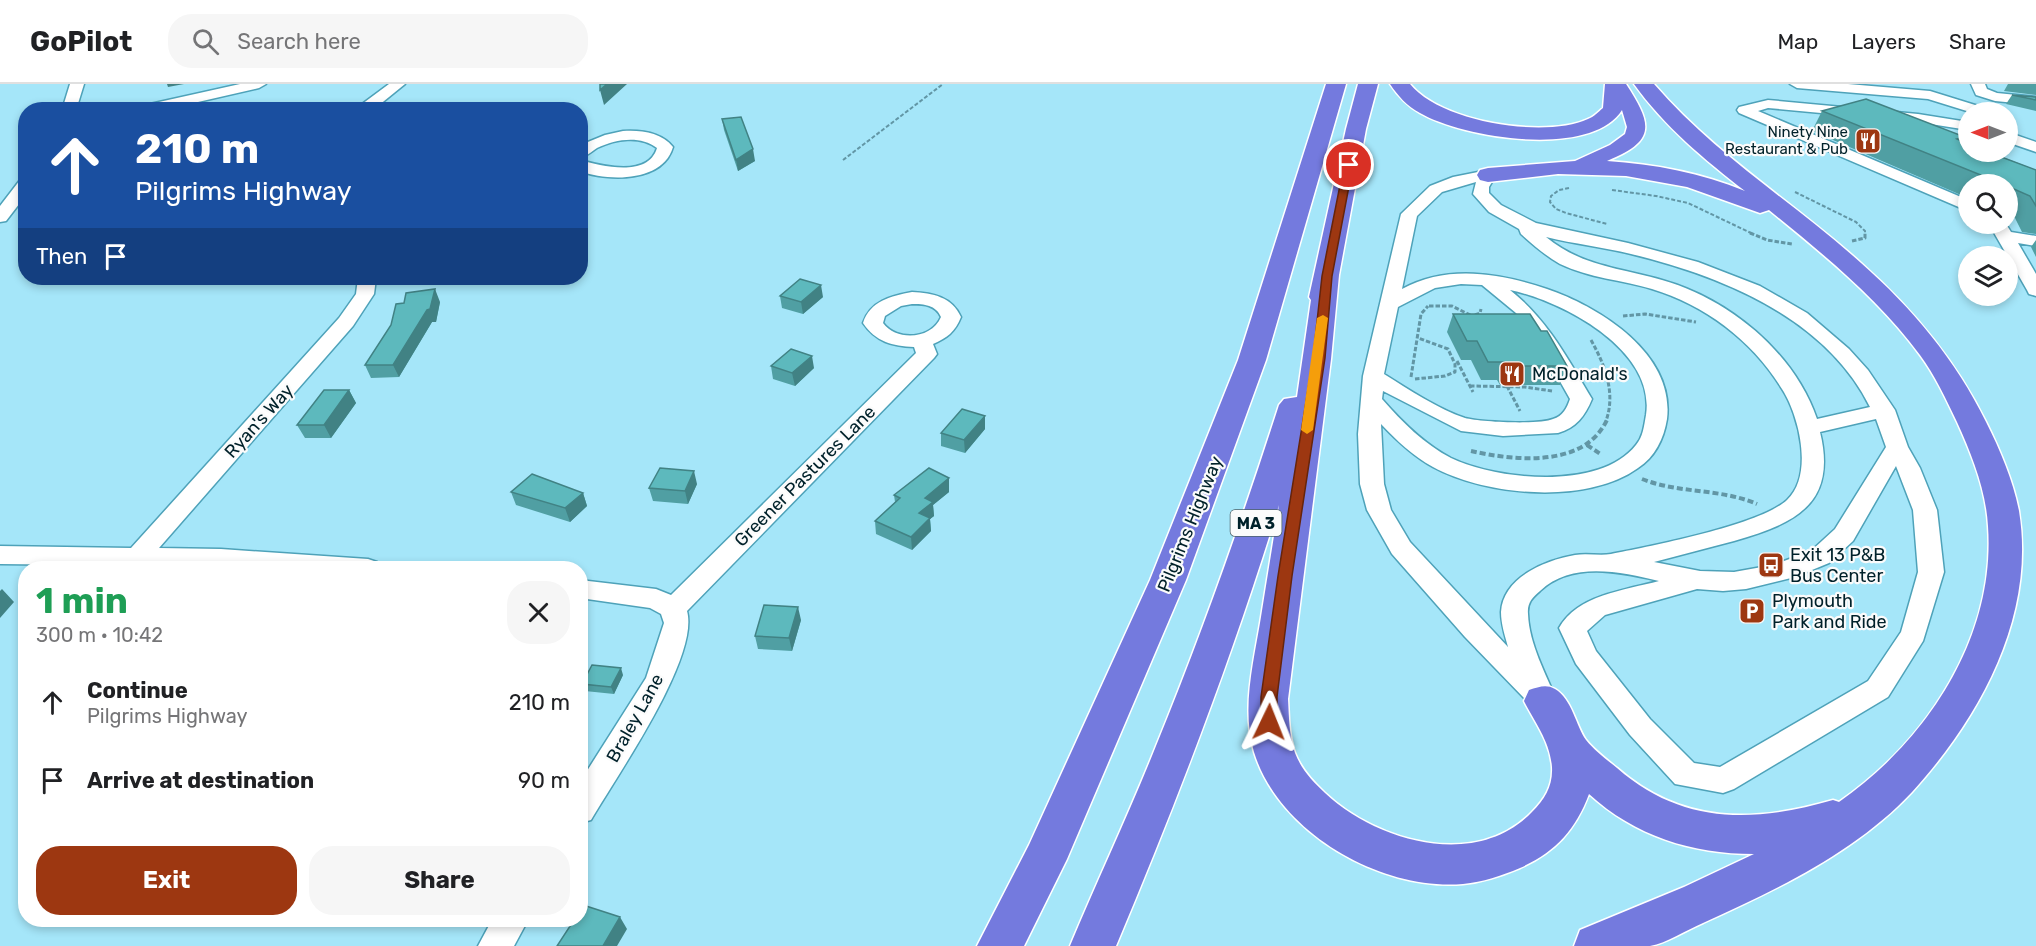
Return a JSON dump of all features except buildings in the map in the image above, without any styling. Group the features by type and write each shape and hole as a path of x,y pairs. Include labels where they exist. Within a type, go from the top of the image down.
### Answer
{"highway":[{"name":"Pilgrims Highway","path":"1000,946 1045,859 1180,549 1252,360 1336,84"},
{"name":"MA 3","path":"1093,946 1145,828 1196,699 1242,567 1305,367 1327,276 1356,129 1368,84"},
{"path":"1400,84 1419,105 1434,113 1487,128 1542,132 1568,130 1597,122 1610,112 1614,103 1616,84"},
{"path":"1577,165 1629,144 1636,134 1637,118 1616,84"},
{"path":"1597,946 1732,888 1824,836 1864,809 1915,760 1944,726 1970,683 1995,621 2005,579 2006,529 1999,494 1988,460 1958,394 1939,362 1917,333 1886,299 1819,240 1681,128 1644,84"},
{"path":"1488,175 1577,165 1647,172 1700,183 1758,204 1819,240"},
{"path":"1327,276 1319,358 1288,553 1269,697 1270,735 1286,776 1299,796 1328,823 1366,845 1406,860 1438,864 1470,863 1498,857 1538,836 1566,805 1574,769 1570,750 1553,713 1543,701"},
{"path":"1570,750 1609,787 1631,804 1667,820 1714,834 1741,836 1790,830 1816,825 1864,809"}],"street":[{"path":"71,102 77,84"},
{"path":"177,102 259,84"},
{"path":"376,102 398,84"},
{"path":"1797,84 1905,89 1958,104"},
{"path":"1930,95 1944,84"},
{"path":"1978,84 1981,92 1995,97 2034,99"},
{"path":"2004,84 2034,99"},
{"path":"1958,124 1918,118 1768,104 1744,110 1958,202"},
{"path":"588,148 599,142 627,136 652,138 665,147 665,153 660,159 639,170 610,174 588,168"},
{"path":"2018,141 2036,147"},
{"path":"1488,175 1481,188 1481,194 1551,250 1575,264 1667,288 1693,299 1739,327 1757,343 1786,377 1801,402 1810,428 1813,453 1811,473 1805,493 1792,510 1700,542 1606,564"},
{"path":"1488,175 1459,180 1436,189 1409,214 1373,376 1369,458 1379,510 1401,548 1474,630 1529,683 1543,701"},
{"path":"0,217 18,193"},
{"path":"1514,219 1552,233 1670,259 1715,273 1755,290 1827,340 1869,386 1884,410 1925,510 1932,572 1914,634 1878,688 1723,780 1686,775 1640,727 1586,657 1572,628 1596,608 1695,579"},
{"path":"2003,234 2036,290"},
{"path":"2013,234 2035,241"},
{"path":"1371,400 1389,422 1414,446 1450,468 1471,475 1516,483 1561,484 1602,477 1623,468 1635,462 1647,449 1657,420 1657,397 1648,372 1632,350 1607,326 1562,300 1526,287 1487,281 1437,281 1420,287 1389,304"},
{"path":"1373,376 1409,388 1461,424 1503,429 1558,426 1575,414 1581,399 1539,328 1523,309 1487,281"},
{"name":"Ryan's Way","path":"137,557 346,322 365,294 366,285"},
{"name":"Greener Pastures Lane","path":"673,609 927,354 921,340"},
{"path":"1810,428 1884,410"},
{"path":"1543,701 1516,630 1516,602 1526,588 1540,576 1557,568 1589,563 1643,568 1675,577 1725,582 1760,576 1821,556 1841,538 1855,520 1870,490 1898,447"},
{"path":"0,555 221,558 265,561"},
{"path":"588,590 656,599 673,609"},
{"name":"Braley Lane","path":"588,797 659,681 677,623 673,609"},
{"path":"495,946 507,927"}],"path":[{"path":"843,160 942,84"},
{"path":"1435,301 1421,314 1409,388 1455,372 1453,355"},
{"path":"1428,306 1447,304 1463,309 1471,315 1474,321"},
{"path":"1471,315 1480,313 1480,309"},
{"path":"1463,449 1515,459 1556,455 1592,442 1608,418 1610,390 1600,355 1591,340 1584,335"},
{"path":"1417,338 1448,349 1473,392"},
{"path":"1470,387 1525,387 1610,398"},
{"path":"1587,445 1652,484 1688,491 1736,495 1780,516"}],"slow traffic":[{"path":"1307,430 1323,318"}],"place":[{"name":"Ninety Nine Restaurant & Pub","path":"1868,141"},
{"name":"McDonald's","path":"1512,374"},
{"name":"Exit 13 P&B Bus Center","path":"1771,565"},
{"name":"Plymouth Park and Ride","path":"1752,611"}],"route":[{"path":"1269,722 1269,697 1285,576 1319,358 1327,276 1349,165"}]}
